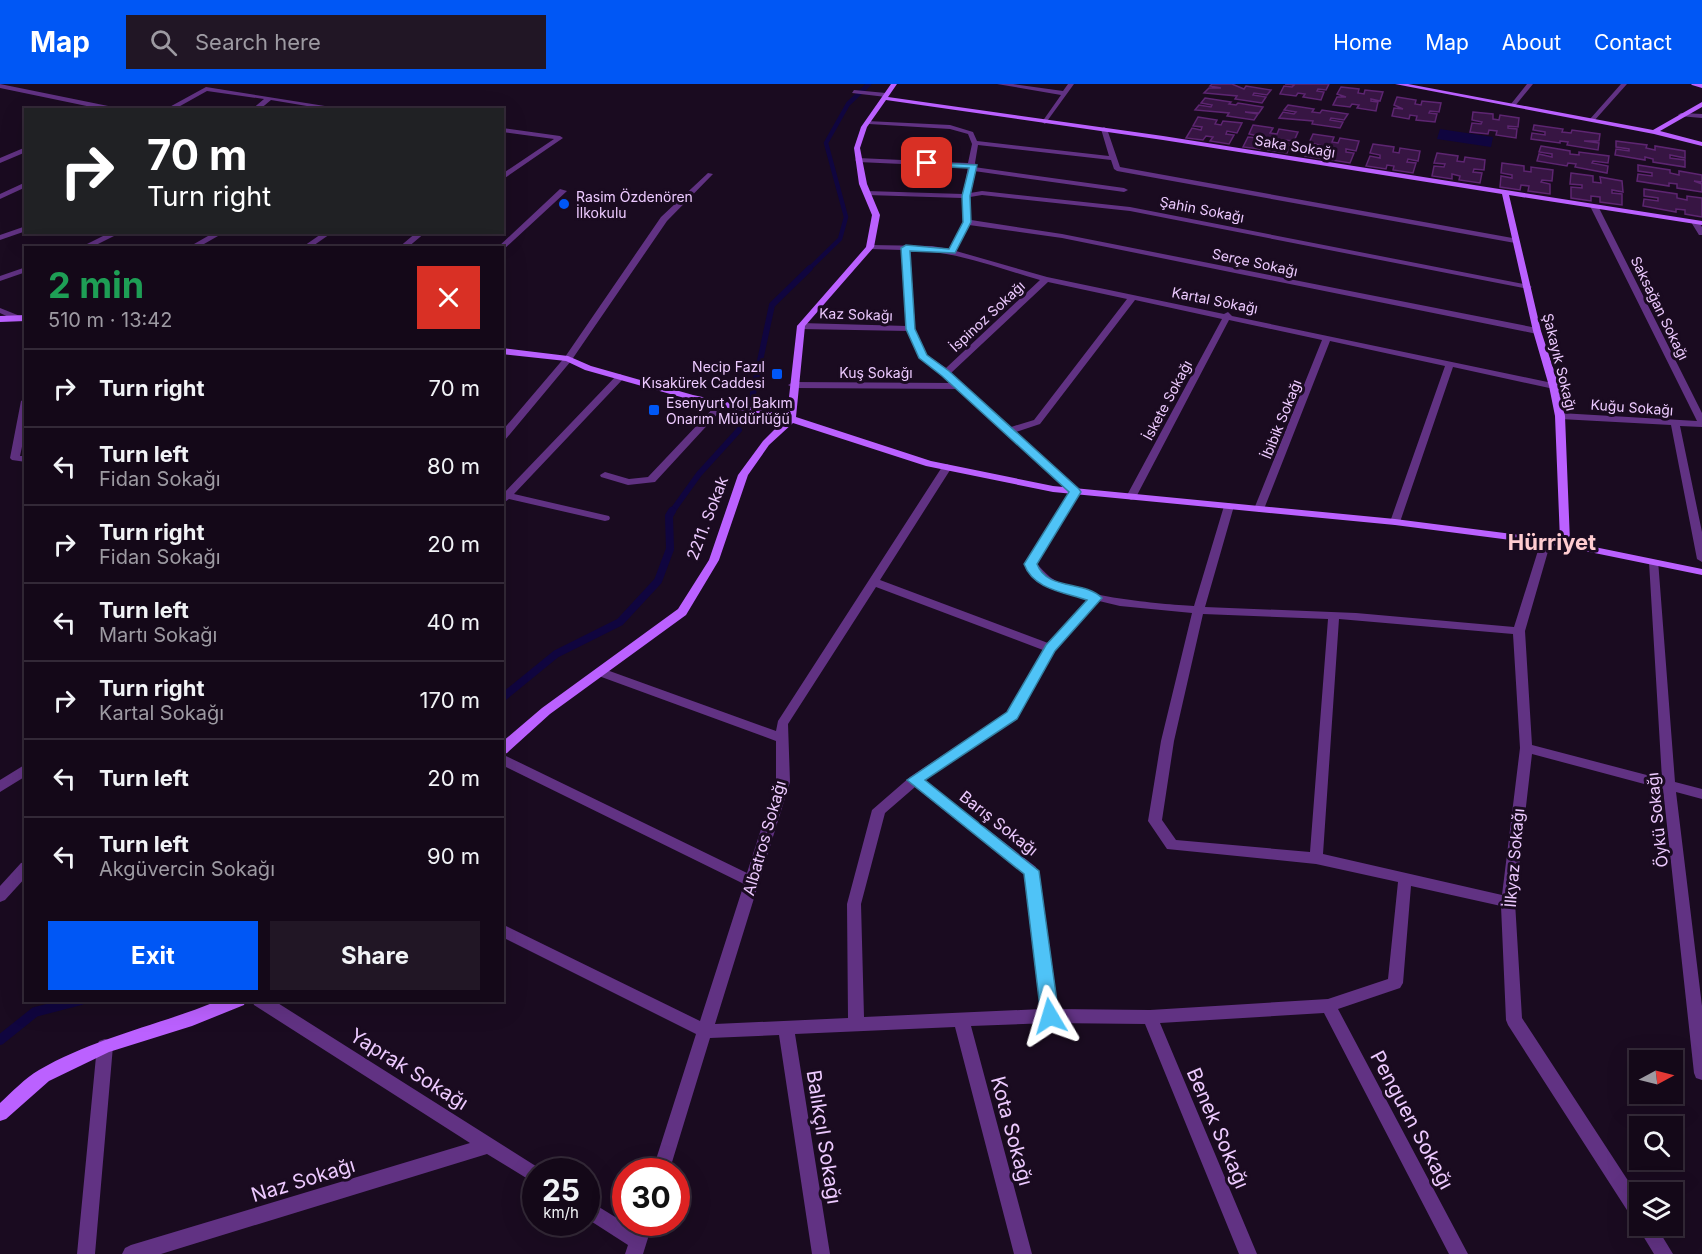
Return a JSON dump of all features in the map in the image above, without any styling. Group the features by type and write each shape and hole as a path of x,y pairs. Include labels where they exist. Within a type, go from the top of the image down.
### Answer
{"street":[{"path":"791,419 801,326 870,247 876,214 867,193 857,148 868,122 894,84"},
{"path":"1000,84 1063,93"},
{"path":"1045,122 1071,84"},
{"path":"1398,84 1654,132 1702,144"},
{"path":"1513,105 1530,84"},
{"path":"1592,120 1624,84"},
{"path":"1694,84 1702,86"},
{"path":"0,86 108,108"},
{"path":"171,108 206,88 335,108"},
{"path":"854,92 884,96"},
{"name":"Saka Sokağı","path":"884,96 1698,222"},
{"path":"257,108 270,98"},
{"path":"1654,132 1702,104"},
{"path":"1682,114 1702,116"},
{"path":"868,122 950,127 971,133 975,143 973,167 966,196 967,222 952,252"},
{"path":"1104,129 1130,209"},
{"path":"504,130 560,138 504,177"},
{"path":"975,143 1113,158"},
{"path":"0,161 24,150"},
{"path":"858,160 973,167 1124,190"},
{"path":"1117,169 1515,241"},
{"path":"507,428 568,359 663,219 710,174"},
{"path":"0,197 24,185"},
{"path":"502,246 564,191"},
{"name":"Şakayık Sokağı","path":"1505,191 1515,241 1560,416 1565,544"},
{"name":"Şahin Sokağı","path":"867,193 966,196 982,193 1130,209 1528,287"},
{"name":"Saksağan Sokağı","path":"1594,206 1702,423"},
{"name":"Serçe Sokağı","path":"967,222 1062,236 1537,331"},
{"path":"1698,222 1702,233"},
{"path":"0,238 24,229"},
{"path":"87,246 114,234"},
{"path":"194,246 218,234"},
{"path":"307,246 327,234"},
{"path":"404,246 420,234"},
{"name":"Kartal Sokağı","path":"870,247 952,252 1046,279 1132,298 1228,315 1554,386"},
{"path":"906,248 911,329 923,356 946,373 1075,492"},
{"path":"0,279 24,270"},
{"name":"İspinoz Sokağı","path":"946,373 1046,279"},
{"path":"1010,431 1036,422 1132,298"},
{"path":"0,310 21,318"},
{"name":"İskete Sokağı","path":"1131,497 1228,315"},
{"path":"0,320 21,318"},
{"name":"Kaz Sokağı","path":"801,326 911,329"},
{"name":"İbibik Sokağı","path":"1259,509 1327,338"},
{"path":"504,351 568,359 620,377 722,404 791,419 947,467 1075,492 1395,522 1546,541 1702,572"},
{"path":"1395,522 1450,364"},
{"path":"506,498 620,377"},
{"name":"Kuş Sokağı","path":"793,385 959,386"},
{"path":"605,476 628,482 651,480 722,404"},
{"path":"24,411 15,458 24,459"},
{"name":"Kuğu Sokağı","path":"1560,416 1702,423"},
{"name":"2211. Sokak","path":"504,748 546,711 682,612 714,560 743,475 766,443 791,419"},
{"path":"1675,423 1702,559"},
{"name":"Albatros Sokağı","path":"664,1158 783,782 782,724 947,467"},
{"path":"1075,492 1031,564 1034,574 1046,582 1095,598 1197,611 1334,615 1519,631"},
{"path":"506,498 605,518"},
{"path":"1229,506 1197,611 1162,766 1155,820 1172,845 1316,858 1508,902"},
{"name":"İlkyaz Sokağı","path":"1546,541 1519,631 1526,748 1508,902 1514,1020 1629,1198"},
{"name":"Öykü Sokağı","path":"1654,562 1669,786 1702,1073"},
{"path":"874,582 1050,648"},
{"path":"856,1024 854,904 879,810 915,780 1012,715 1050,648 1095,598"},
{"path":"1316,858 1334,615"},
{"path":"600,672 782,738"},
{"path":"1526,748 1702,794"},
{"path":"504,760 752,881"},
{"path":"0,787 24,771"},
{"name":"Barış Sokağı","path":"915,780 1031,871 1050,1016"},
{"path":"0,896 24,869"},
{"path":"504,931 705,1031 1050,1016 1150,1017 1328,1006 1395,983 1405,879"},
{"path":"0,1113 43,1076 105,1046 192,1019 234,1002"},
{"name":"Yaprak Sokağı","path":"262,1002 522,1167"},
{"name":"Penguen Sokağı","path":"1328,1006 1459,1254"},
{"name":"Benek Sokağı","path":"1150,1017 1248,1254"},
{"name":"Kota Sokağı","path":"961,1020 1023,1254"},
{"name":"Balıkçıl Sokağı","path":"786,1027 821,1254"},
{"path":"86,1254 105,1046"},
{"name":"Naz Sokağı","path":"131,1254 488,1146"},
{"path":"600,1219 636,1248"},
{"path":"1653,1236 1665,1254"}],"shaded area":[{"path":"1440,129 1493,137 1491,147 1437,139"}],"building":[{"path":"1212,84 1232,84 1244,89 1246,86 1271,90 1267,95 1254,93 1253,95 1266,97 1262,103 1235,99 1237,96 1204,93 1209,88 1221,88 1210,86"},
{"path":"1285,84 1329,84 1326,90 1318,89 1317,91 1324,92 1321,100 1303,97 1305,94 1298,93 1296,96 1280,94 1284,86 1294,85"},
{"path":"1341,87 1359,89 1358,93 1364,94 1365,90 1383,92 1380,101 1371,99 1371,101 1378,102 1376,111 1357,108 1359,105 1352,104 1350,107 1333,105 1337,97 1346,97 1337,94"},
{"path":"1397,97 1416,100 1415,104 1421,105 1422,101 1441,103 1439,112 1430,111 1429,113 1437,114 1435,122 1416,120 1417,116 1410,115 1409,119 1392,116 1394,108 1403,109 1394,105"},
{"path":"1205,98 1231,102 1229,104 1263,107 1259,113 1245,112 1258,114 1254,120 1227,116 1229,113 1195,110 1199,105 1211,107 1212,105 1201,103"},
{"path":"1288,105 1314,109 1312,112 1320,113 1322,110 1348,114 1344,120 1331,118 1330,120 1343,122 1340,128 1312,124 1313,121 1279,118 1283,112 1294,114 1296,112 1284,110"},
{"path":"1473,112 1493,114 1493,119 1499,120 1500,115 1519,118 1518,127 1508,126 1508,128 1517,129 1516,138 1496,135 1497,131 1489,130 1488,134 1470,132 1472,123 1481,124 1482,122 1472,120"},
{"path":"1198,117 1217,120 1215,124 1221,125 1223,121 1242,123 1237,133 1227,131 1226,134 1234,135 1229,144 1210,141 1213,137 1206,136 1203,140 1186,138 1192,128 1201,130 1202,127 1193,126"},
{"path":"1253,125 1273,128 1270,133 1277,134 1279,129 1298,132 1294,141 1284,140 1283,142 1291,144 1287,153 1268,150 1270,146 1263,145 1260,149 1243,147 1248,137 1257,138 1258,136 1249,134"},
{"path":"1534,125 1563,129 1562,132 1571,133 1572,130 1600,134 1599,141 1584,141 1599,143 1598,150 1567,145 1568,142 1531,139 1532,133 1545,135 1545,132 1533,130"},
{"path":"1313,134 1334,137 1332,142 1338,143 1340,138 1359,141 1356,151 1346,149 1346,152 1354,153 1350,163 1331,160 1332,155 1325,154 1323,159 1305,156 1309,146 1319,147 1320,145 1309,143"},
{"path":"1616,141 1647,145 1646,148 1655,150 1655,146 1685,151 1685,158 1670,155 1670,158 1685,160 1685,167 1653,162 1653,159 1645,157 1645,160 1615,155 1616,149 1629,151 1629,149 1616,147"},
{"path":"1373,144 1394,147 1393,152 1399,153 1400,148 1420,151 1418,161 1408,159 1407,162 1416,163 1413,173 1393,170 1394,166 1387,165 1386,169 1366,166 1370,156 1380,158 1380,155 1370,153"},
{"path":"1541,146 1570,151 1570,154 1579,155 1579,152 1609,156 1608,163 1593,161 1592,163 1608,166 1607,173 1575,167 1576,164 1568,163 1567,166 1537,161 1539,154 1552,157 1552,154 1539,152"},
{"path":"1437,153 1458,156 1457,161 1464,162 1465,157 1485,160 1484,170 1474,169 1473,172 1482,173 1480,183 1459,180 1460,176 1452,174 1452,179 1432,176 1434,166 1444,167 1445,164 1434,163"},
{"path":"1502,163 1524,166 1524,171 1531,172 1531,167 1553,170 1552,181 1542,180 1541,182 1550,184 1550,194 1528,191 1529,186 1521,185 1520,190 1500,187 1501,176 1512,178 1512,175 1501,173"},
{"path":"1638,165 1670,170 1670,173 1679,175 1679,171 1702,175 1702,182 1694,181 1702,184 1702,192 1677,188 1677,184 1669,183 1669,186 1637,181 1638,174 1652,176 1652,173 1638,171"},
{"path":"1571,173 1593,176 1593,182 1601,183 1600,177 1622,181 1623,192 1612,190 1612,193 1622,194 1622,205 1600,202 1600,197 1591,196 1591,201 1571,198 1571,187 1582,188 1582,185 1570,184"},
{"path":"1644,189 1677,194 1677,198 1687,200 1687,196 1702,198 1702,217 1685,214 1685,210 1676,209 1676,212 1643,206 1644,199 1658,201 1658,198 1644,196"}],"waterway":[{"path":"808,270 840,239 846,217 826,143 848,104 869,84"},
{"path":"752,398 772,305 810,268"},
{"path":"671,513 699,474 739,430"},
{"path":"504,696 556,654 620,622 658,581 670,549 669,516 672,511"},
{"path":"0,1040 35,1012 73,1002"}],"place":[{"name":"Rasim Özdenören İlkokulu","path":"564,204"},
{"name":"Necip Fazıl Kısakürek Caddesi","path":"777,374"},
{"name":"Esenyurt Yol Bakım Onarım Müdürlüğü","path":"654,410"}],"district":[{"name":"Hürriyet","path":"1552,542"}],"route":[{"path":"927,163 973,165 966,196 967,222 952,252 932,248 906,248 911,329 923,356 946,373 1075,492 1031,564 1034,574 1046,582 1095,598 1050,648 1012,715 915,780 1031,871 1050,1016"}]}
